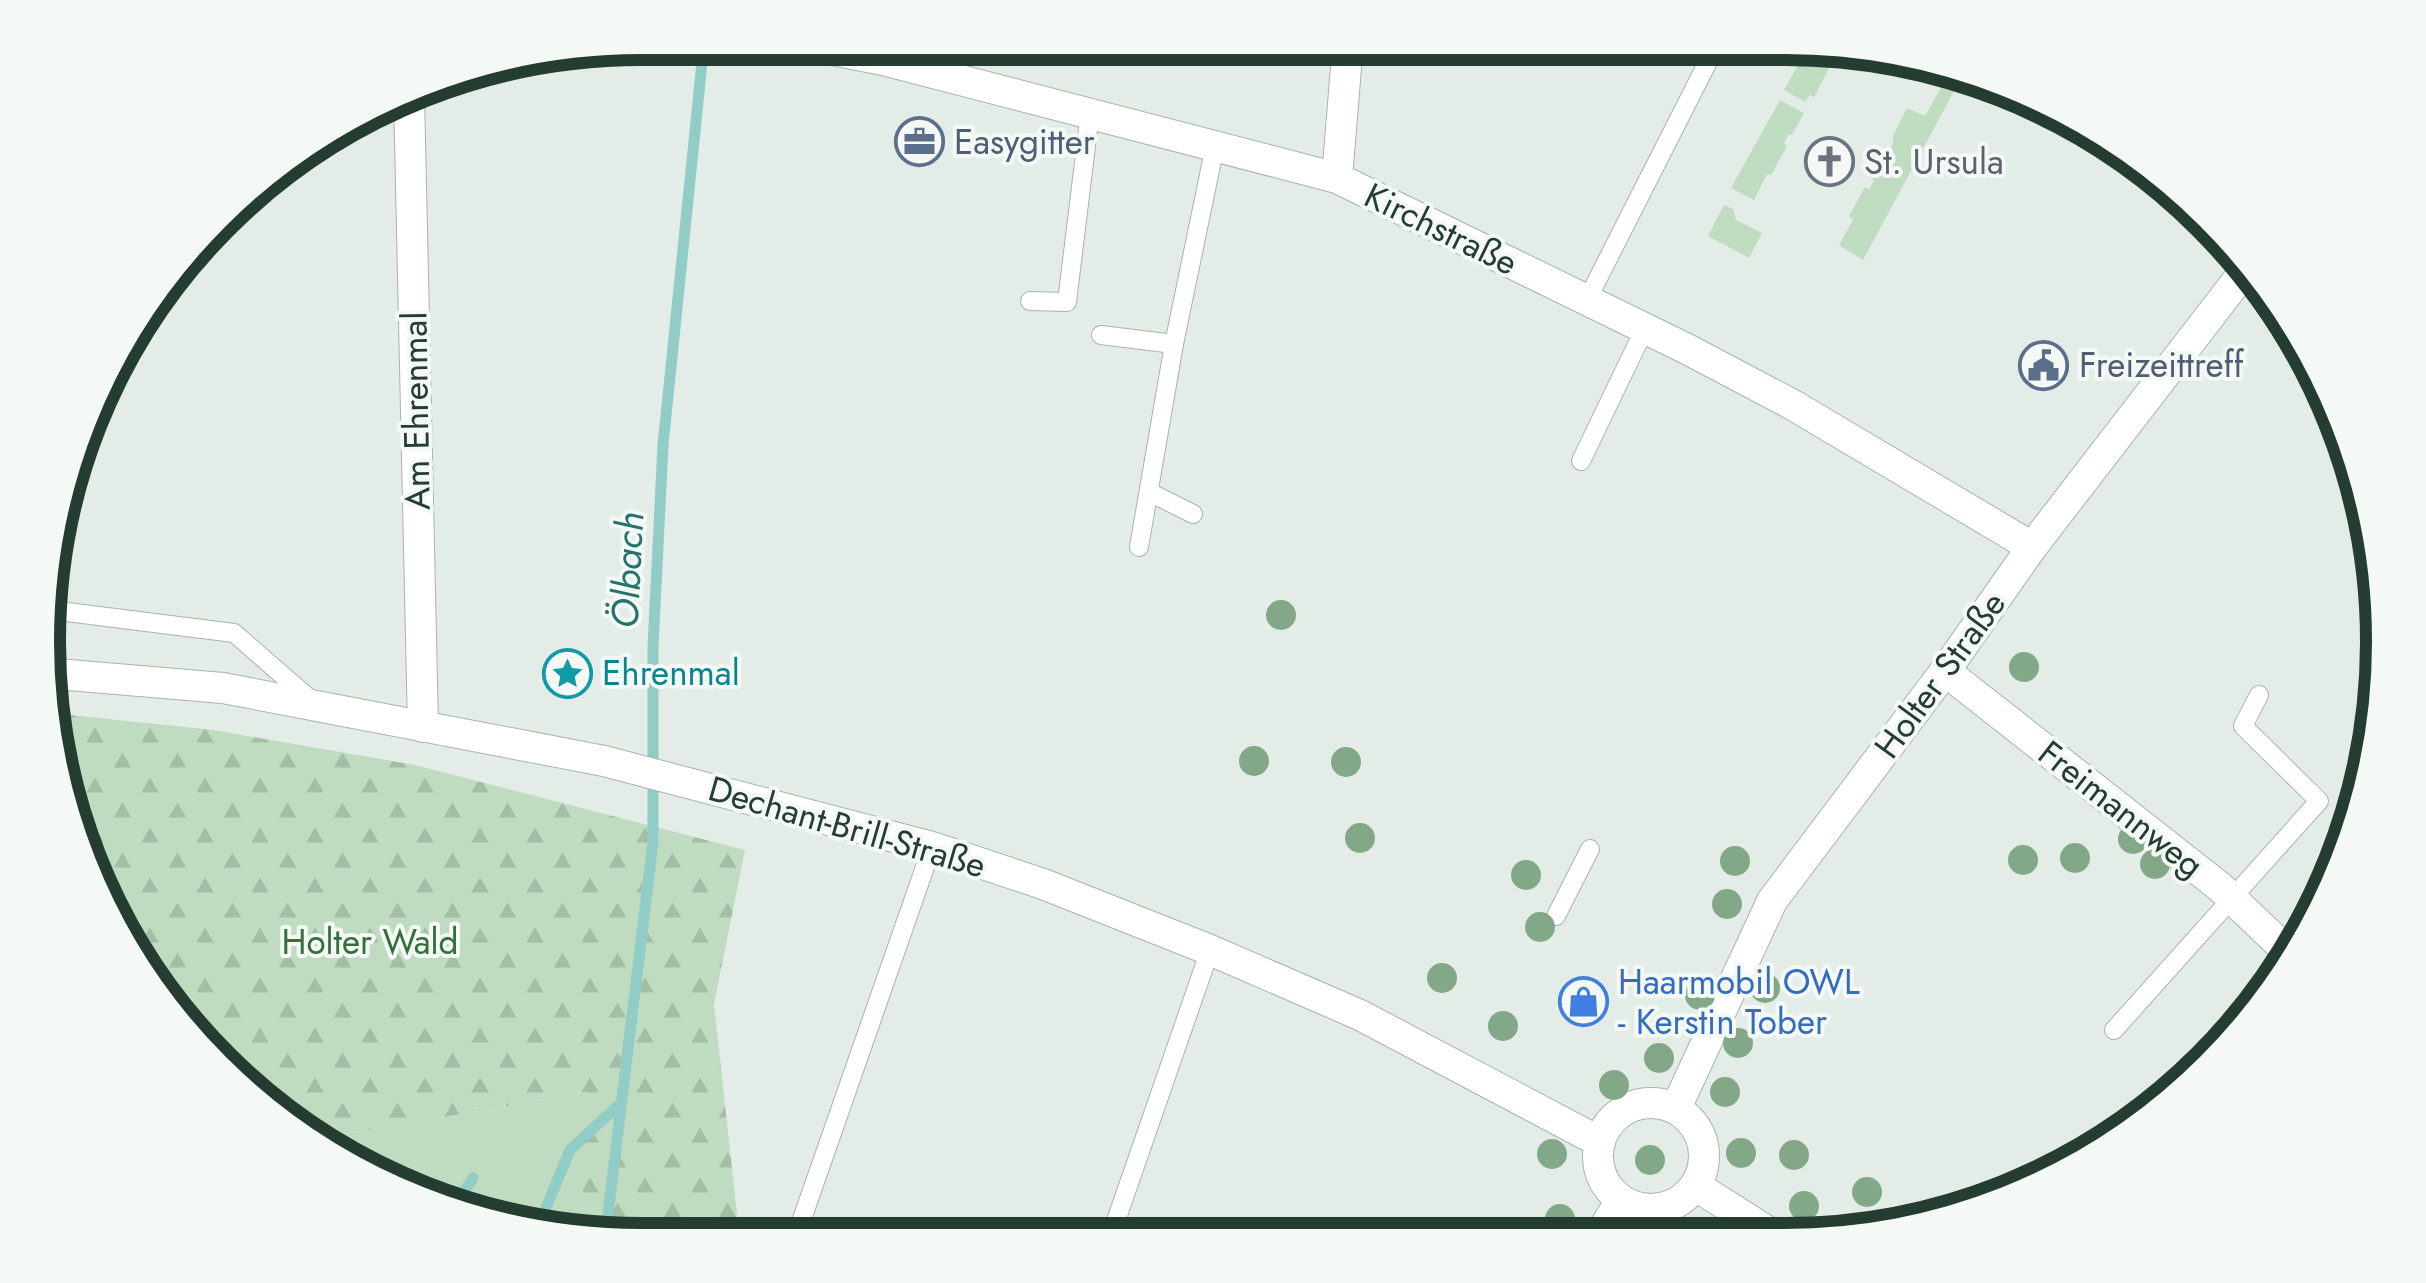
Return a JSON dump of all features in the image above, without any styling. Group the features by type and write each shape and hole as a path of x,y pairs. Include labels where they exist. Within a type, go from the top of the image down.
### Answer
{"street":[{"name":"Kirchstraße","path":"913,60 1090,113 1337,178 1793,405 2032,547"},
{"path":"1337,178 1347,60"},
{"name":"Am Ehrenmal","path":"409,108 423,727"},
{"name":"Holter Straße","path":"1676,1108 1772,901 1945,671 2032,547 2239,279"},
{"name":"Freimannweg","path":"1945,671 2232,898 2280,945"},
{"name":"Dechant-Brill-Straße","path":"61,674 224,688 629,768 932,848 1042,884 1360,1015 1600,1142"},
{"path":"1662,1103 1676,1108 1691,1119 1701,1134 1705,1152 1696,1186 1668,1207 1650,1210 1621,1200 1600,1172 1600,1142 1616,1115 1630,1106 1662,1103"},
{"path":"1696,1186 1754,1223"},
{"path":"1606,1223 1621,1200"}],"lane":[{"path":"1587,300 1710,60"},
{"path":"1030,301 1067,302 1090,113"},
{"path":"1139,547 1174,344 1215,146"},
{"path":"1581,461 1645,328"},
{"path":"1101,335 1174,344"},
{"path":"1149,492 1193,514"},
{"path":"61,611 234,633 319,707"},
{"path":"2114,1030 2319,801 2243,726 2259,695"},
{"path":"801,1223 932,848"},
{"path":"1556,916 1590,849"},
{"path":"1115,1223 1210,950"}],"green space":[{"path":"1801,60 1820,61 1830,66 1814,97 1810,95 1805,102 1784,90"},
{"path":"1944,83 1956,87 1863,260 1839,245 1853,220 1849,216 1865,187 1869,189 1874,181 1870,177 1885,149 1890,150 1907,108 1925,116"},
{"path":"1780,100 1804,113 1754,200 1731,188"},
{"path":"1724,205 1733,209 1736,220 1762,233 1749,258 1708,236"},
{"name":"Holter Wald","path":"65,714 213,730 415,765 745,850 714,1004 738,1223 582,1220 588,1092 336,1136 318,1125 230,1053 158,965 104,864 80,792"},
{"path":"589,1092 582,1220 528,1212 455,1192 384,1163 336,1136"}],"waterway":[{"name":"Ölbach","path":"607,1222 653,842 653,647 663,445 702,60"},
{"name":"Ölbach","path":"543,1214 570,1150 622,1102"},
{"name":"Ölbach","path":"463,1194 473,1178"}],"place":[{"name":"Easygitter","path":"919,142"},
{"name":"St. Ursula","path":"1829,162"},
{"name":"Freizeittreff","path":"2044,365"},
{"name":"Ehrenmal","path":"567,673"},
{"name":"Haarmobil OWL - Kerstin Tober","path":"1583,1002"}]}
